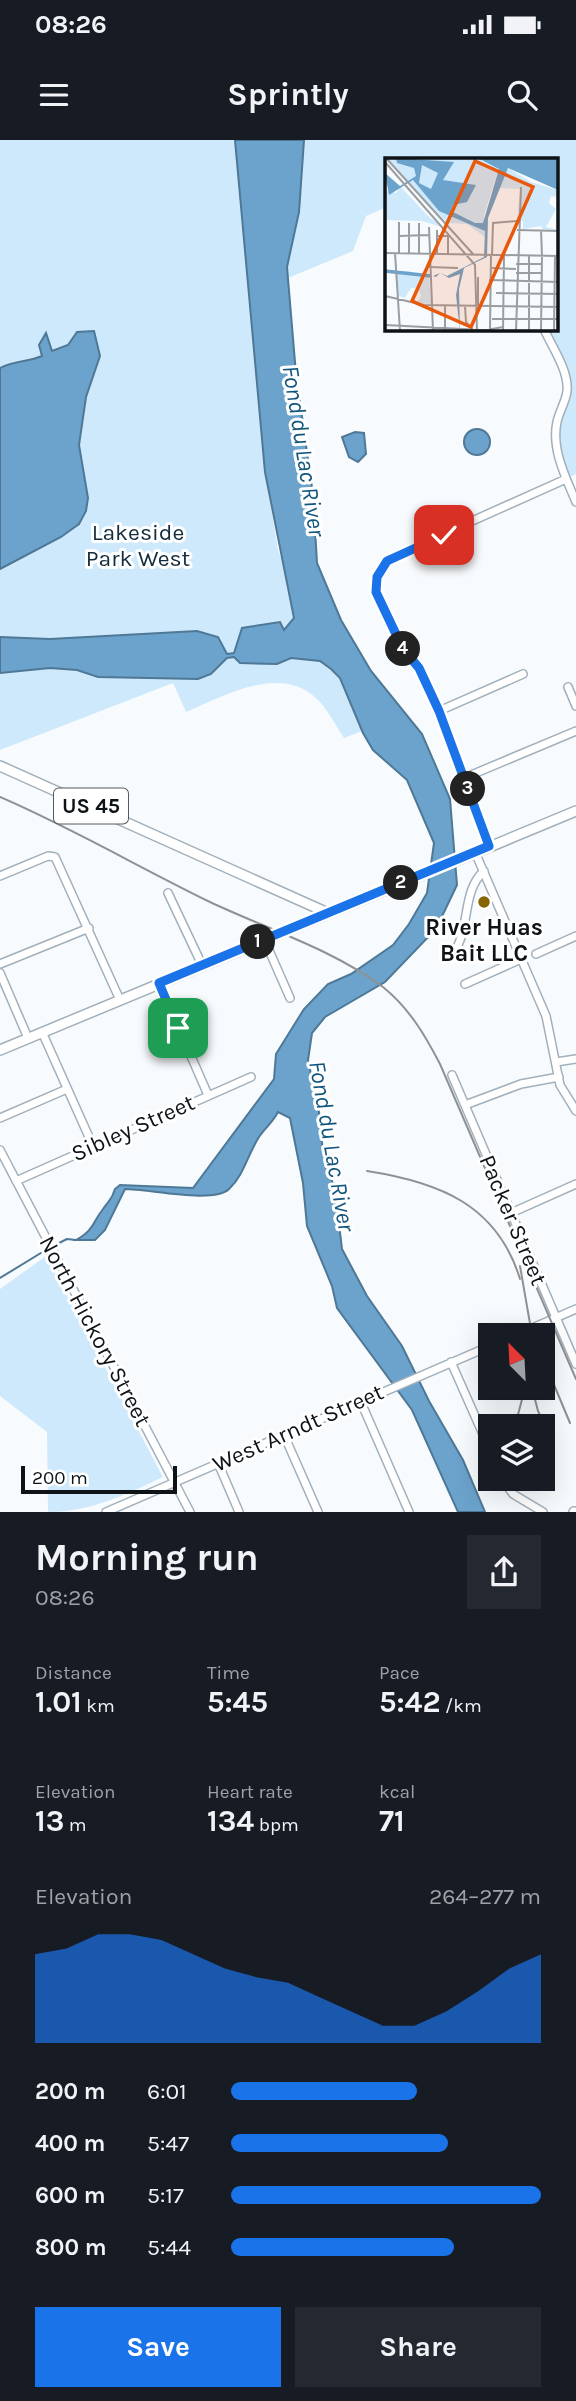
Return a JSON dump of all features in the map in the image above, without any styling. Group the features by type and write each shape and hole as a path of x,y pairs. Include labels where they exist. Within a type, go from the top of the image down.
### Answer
{"main road":[{"name":"US 45","path":"0,766 328,913"},
{"path":"0,1050 576,811"}],"street":[{"path":"545,331 567,385 556,430 566,479 576,502"},
{"path":"489,846 439,711 419,668 403,649 376,592 379,572 395,556 566,479"},
{"path":"439,711 523,674"},
{"path":"568,687 576,706"},
{"path":"464,778 576,730"},
{"path":"475,852 549,1025 564,1095 576,1111"},
{"path":"0,876 54,856 120,1000"},
{"path":"450,957 457,949 461,937 475,878 484,872"},
{"path":"169,893 202,965"},
{"path":"0,964 89,928"},
{"path":"536,954 576,936"},
{"path":"264,939 290,998"},
{"path":"465,984 522,959"},
{"path":"0,973 28,1038"},
{"path":"159,983 208,1095"},
{"path":"42,1032 93,1146"},
{"path":"556,1062 576,1059"},
{"name":"Packer Street","path":"452,1075 576,1364"},
{"name":"Sibley Street","path":"16,1181 251,1077"},
{"path":"465,1105 519,1084 559,1077"},
{"path":"0,1118 67,1089"},
{"name":"North Hickory Street","path":"0,1150 190,1512"},
{"path":"510,1213 576,1184"},
{"path":"544,1323 576,1309"},
{"name":"West Arndt Street","path":"106,1512 435,1367 478,1351"},
{"path":"451,1362 478,1423"},
{"path":"360,1400 409,1512"},
{"path":"284,1435 318,1512"},
{"path":"218,1463 239,1512"},
{"path":"511,1491 543,1512"}],"green space":[{"name":"Lakeside Park West","path":"0,140 235,140 265,472 278,550 320,661 340,678 362,731 344,738 328,712 316,698 302,688 269,683 251,686 186,712 173,683 0,750"},
{"path":"304,140 576,140 576,474 566,479 556,439 567,385 545,331 558,331 558,158 385,158 385,208 366,216 353,251 288,278 287,267 299,212"},
{"path":"46,1256 163,1477 93,1506 48,1512 47,1432 0,1396 0,1289"}],"water":[{"name":"Fond du Lac River","path":"235,140 304,140 299,212 287,267 296,374 313,495 317,563 341,620 371,671 422,734 450,799 457,885 436,929 385,982 325,1017 312,1033 308,1060 320,1117 323,1154 335,1190 342,1249 367,1296 402,1346 429,1401 463,1460 485,1512 458,1512 412,1410 337,1308 332,1286 307,1226 303,1183 290,1118 278,1112 259,1137 229,1189 221,1193 196,1196 125,1189 105,1230 95,1240 76,1240 90,1229 120,1185 193,1188 274,1079 276,1054 304,1009 328,984 351,974 393,945 427,893 434,843 407,780 373,750 340,678 320,661 291,658 277,664 240,663 234,657 227,658 211,674 198,679 98,677 77,670 50,668 0,673 0,637 50,639 197,631 218,637 227,654 234,653 242,628 280,622 284,630 294,618 265,472"},
{"path":"94,331 100,356 86,397 79,445 88,498 86,511 79,524 61,537 0,569 0,368 42,356 39,345 46,333 52,351 68,345 77,332"},
{"path":"477,429 486,433 490,442 486,451 477,455 468,451 464,442 468,433"},
{"path":"355,432 364,433 366,454 358,462 349,457 342,437"}],"waterway":[{"path":"55,1245 67,1239 76,1240"},
{"path":"0,1278 49,1248"}],"railway":[{"path":"0,797 210,902 342,961 383,987 401,1004 416,1022 440,1064 576,1379"},
{"path":"367,1171 418,1182 462,1201 496,1232 510,1253 520,1279"},
{"path":"520,1266 530,1323"},
{"path":"555,1387 570,1423"},
{"path":"518,1414 522,1400"},
{"path":"535,1400 539,1414"}],"place":[{"name":"River Huas Bait LLC","path":"484,902"}],"route":[{"path":"178,1028 159,983 489,846 439,711 419,668 403,649 376,592 377,577 387,561 444,535"}]}
